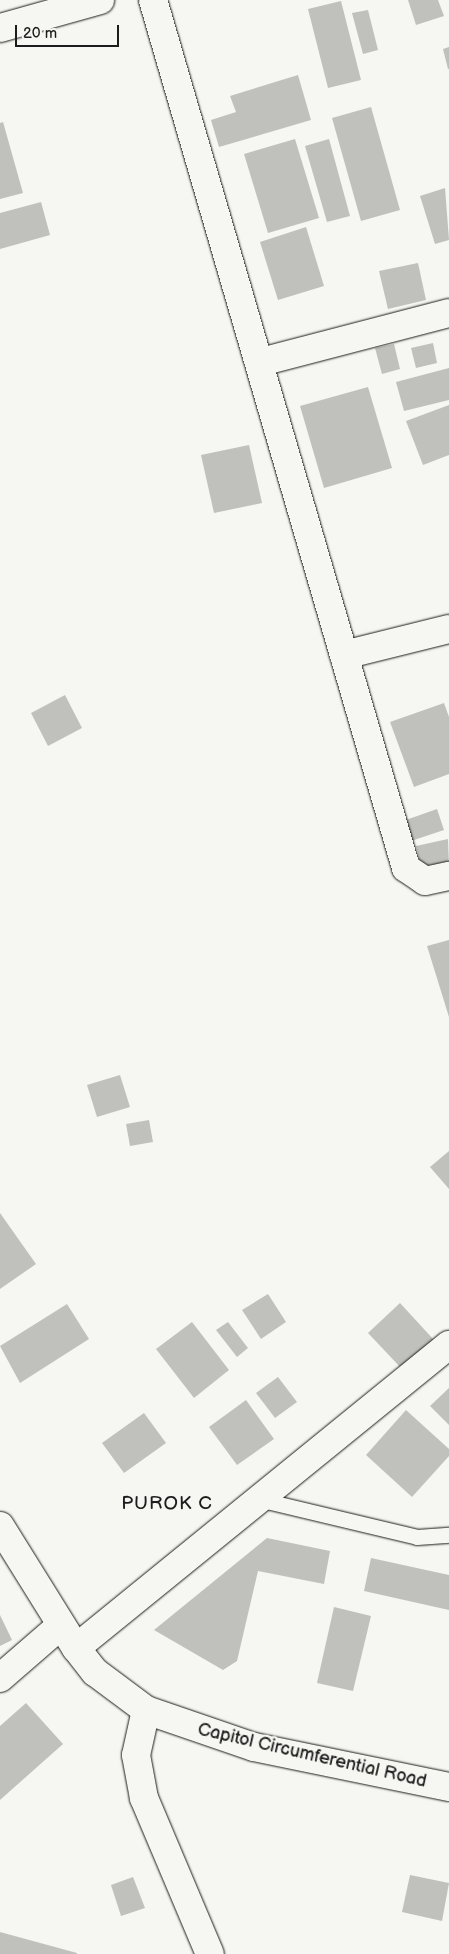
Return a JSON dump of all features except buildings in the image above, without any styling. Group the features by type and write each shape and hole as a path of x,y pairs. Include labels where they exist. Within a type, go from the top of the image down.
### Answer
{"street":[{"path":"0,28 100,0"},
{"path":"153,0 261,362 406,868 425,881 449,876"},
{"path":"261,362 449,312"},
{"path":"344,655 449,629"},
{"path":"76,1648 257,1498 449,1345"},
{"name":"Capitol Circumferential Road","path":"0,1526 60,1626 95,1672 146,1710 254,1747 449,1787"},
{"path":"0,1678 60,1626"},
{"path":"146,1710 136,1755 144,1798 210,1954"}],"lane":[{"path":"257,1498 417,1537 449,1535"}],"district":[{"name":"PUROK C","path":"167,1504"}]}
